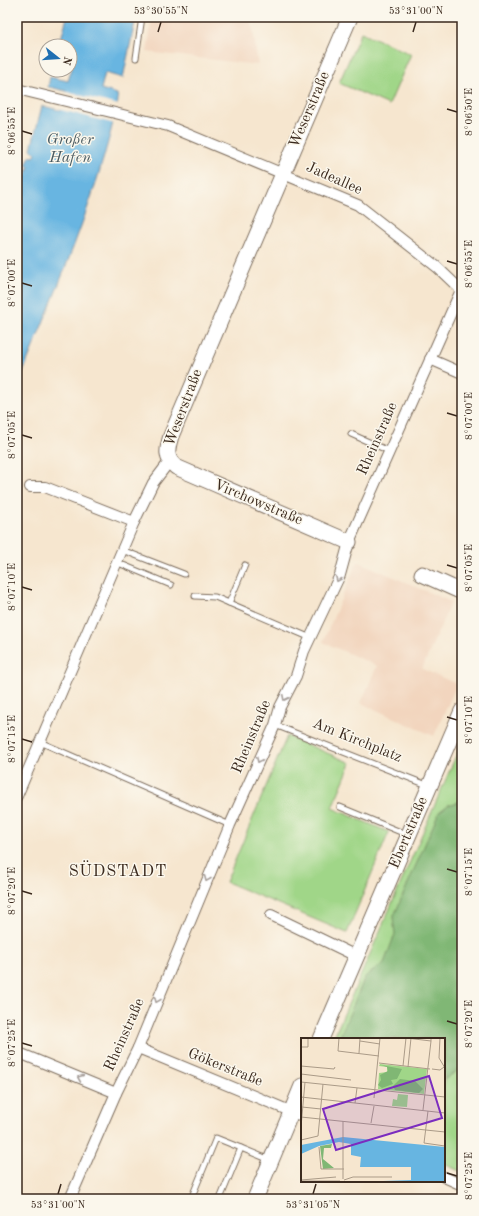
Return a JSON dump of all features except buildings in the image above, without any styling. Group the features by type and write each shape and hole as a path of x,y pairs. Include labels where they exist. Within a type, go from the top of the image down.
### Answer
{"street":[{"name":"Weserstraße","path":"17,796 134,522 153,483 170,462 167,455 171,436 350,17"},
{"name":"Jadeallee","path":"17,89 168,126 283,172 358,205 438,267 462,290"},
{"name":"Rheinstraße","path":"70,1199 116,1093 138,1048 230,825 275,725 280,708 296,676 311,638 340,575 349,542 462,290"},
{"path":"430,359 462,373"},
{"name":"Virchowstraße","path":"170,462 176,468 349,542"},
{"path":"30,486 45,487 134,522"},
{"path":"422,574 462,592"},
{"name":"Ebertstraße","path":"322,1038 408,835 425,784 462,711"},
{"path":"271,915 356,956"},
{"name":"Gökerstraße","path":"138,1048 297,1114"},
{"path":"17,1052 116,1093"},
{"path":"255,1199 271,1160 297,1114 301,1092"},
{"path":"445,1177 462,1185"}],"lane":[{"path":"136,58 142,17"},
{"path":"351,434 389,450"},
{"path":"122,550 184,574"},
{"path":"116,562 171,585"},
{"path":"229,603 245,565"},
{"path":"195,596 215,597 311,638"},
{"name":"Am Kirchplatz","path":"275,725 425,784"},
{"path":"40,742 230,825"},
{"path":"340,807 408,835"},
{"path":"193,1194 216,1138 271,1160"},
{"path":"220,1199 241,1148"}],"shaded area":[{"path":"152,17 249,17 253,30 258,65 147,52"},
{"path":"359,562 451,602 422,669 457,684 434,736 361,703 377,666 323,642 356,564"}],"green space":[{"path":"361,32 411,54 389,105 339,83"},
{"path":"287,736 351,763 332,808 389,832 347,933 226,882"},
{"path":"462,742 462,1172 445,1164 445,1038 333,1038"},
{"path":"462,801 462,1067 445,1079 445,1038 339,1038 365,977 384,963 395,934 393,918 439,812 448,805"}],"water":[{"name":"Großer Hafen","path":"67,17 136,17 123,78 105,73 101,89 117,94 118,101 99,174 74,245 17,386 17,187 21,188 29,167 26,165 30,156 34,157 36,154 31,149 42,106 61,110 66,91 48,87 50,78 68,81 69,78 78,78 78,38 61,38"}],"pier":[{"path":"47,87 119,105 115,124 42,105 59,108 64,92"}],"district":[{"name":"SÜDSTADT","path":"118,872"}]}
